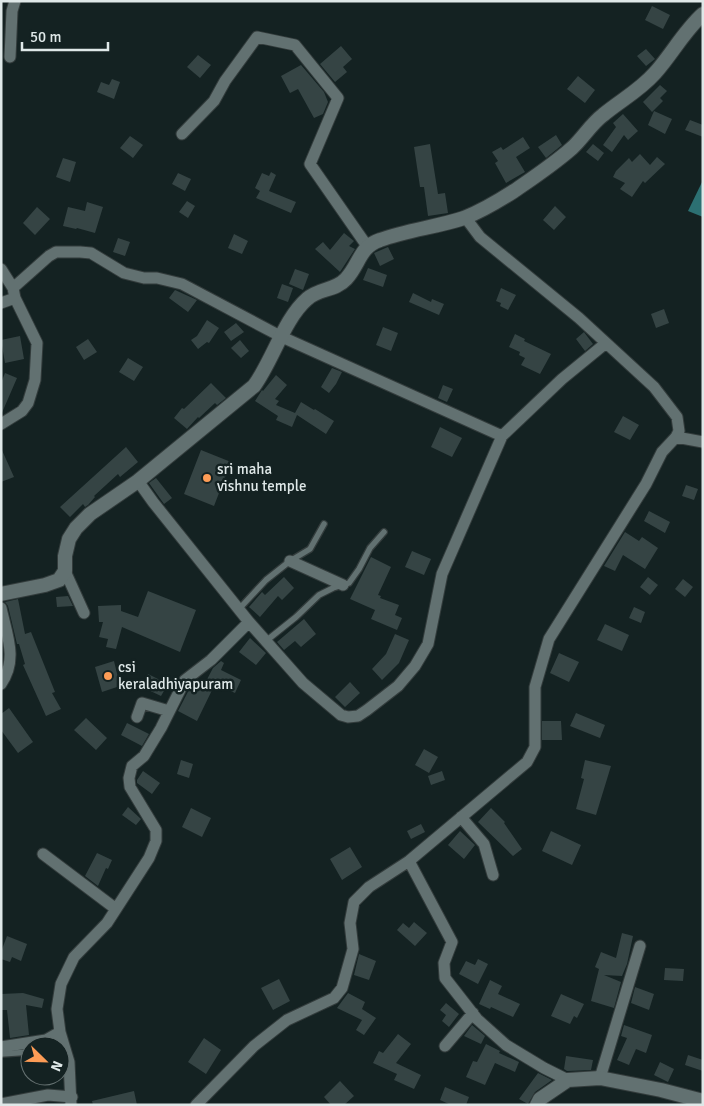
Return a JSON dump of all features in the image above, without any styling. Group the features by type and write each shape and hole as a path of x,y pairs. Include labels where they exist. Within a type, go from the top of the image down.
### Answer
{"street":[{"path":"10,57 12,11 15,1"},
{"path":"84,613 66,571 67,547 69,539 76,528 90,514 138,481 254,386 263,374 296,312 307,299 318,291 332,289 340,284 354,268 367,246 405,232 465,217 500,201 570,150 602,116 641,87 657,72 692,24 703,14"},
{"path":"182,134 214,101 225,81 256,37 295,45 338,98 310,164 367,246"},
{"path":"196,1105 254,1046 287,1020 334,998 342,988 353,949 350,924 354,902 369,888 409,861 527,762 535,747 535,687 549,639 646,484 662,452 676,438 679,431 677,417 673,409 654,387 579,318 480,238 465,217"},
{"path":"1,303 14,293 49,256 56,252 91,253 124,274 144,278 157,278 182,284 282,337 502,436"},
{"path":"1,269 37,344 35,380 28,403 22,412 1,424"},
{"path":"138,481 249,622 304,683 342,715 348,717 358,716 398,686 415,666 428,644 442,574 502,436 562,379 606,343"},
{"path":"676,438 703,442"},
{"path":"290,561 343,585"},
{"path":"1,594 60,580 66,571"},
{"path":"1,608 11,656 8,675 1,684"},
{"path":"61,1036 56,1009 61,984 74,957 107,922 149,858 156,841 156,830 130,787 129,778 132,766 144,756 184,680 211,660 249,622"},
{"path":"137,717 142,703 169,711"},
{"path":"461,817 484,844 493,874"},
{"path":"43,854 116,909"},
{"path":"409,861 452,942 444,963 445,978 477,1019 506,1045 568,1080 600,1078 661,1090 703,1101"},
{"path":"600,1078 640,946"},
{"path":"445,1046 473,1013"},
{"path":"1,1047 46,1040 60,1032"},
{"path":"1,1104 48,1095 72,1103 70,1076"},
{"path":"537,1105 540,1099 568,1080"}],"lane":[{"path":"239,609 266,580 290,561 310,549 324,524"},
{"path":"266,641 296,617 319,595 349,583 370,548 384,532"},
{"path":"1,1054 20,1053"}],"water":[{"path":"703,180 703,217 688,211"}],"building":[{"path":"652,6 670,15 663,29 645,20"},
{"path":"341,46 352,59 343,67 347,72 335,82 320,64"},
{"path":"646,49 655,59 646,66 637,56"},
{"path":"198,55 211,65 200,78 187,67"},
{"path":"301,65 324,92 328,102 323,114 314,118 298,89 290,93 281,76"},
{"path":"578,76 595,90 585,103 567,89"},
{"path":"112,79 120,82 114,99 97,92 101,82 109,85"},
{"path":"660,85 667,91 660,98 663,101 652,112 643,102"},
{"path":"654,111 672,119 665,134 648,125"},
{"path":"623,114 638,131 628,140 624,135 612,152 603,145 616,127 613,123"},
{"path":"690,120 703,125 703,137 685,130"},
{"path":"556,135 562,145 546,158 538,147"},
{"path":"130,136 143,145 133,158 120,148"},
{"path":"523,137 530,148 516,157 525,172 506,183 495,163 498,161 492,152 501,147 503,150"},
{"path":"430,144 438,194 445,193 448,213 428,216 424,187 420,187 414,147"},
{"path":"593,144 604,153 598,161 586,152"},
{"path":"640,154 650,165 657,157 665,164 645,183 643,181 632,197 620,189 625,183 613,177 616,171 629,158 632,162"},
{"path":"63,158 76,162 70,182 56,177"},
{"path":"271,172 276,175 269,191 296,202 291,213 256,198 260,191 255,188 262,173 269,176"},
{"path":"178,173 191,179 185,191 172,184"},
{"path":"187,201 195,206 188,218 179,212"},
{"path":"87,202 103,207 95,233 63,226 68,207 85,211"},
{"path":"555,206 566,217 554,230 543,220"},
{"path":"37,207 50,219 35,235 23,223"},
{"path":"344,233 354,241 349,246 355,249 340,272 315,249 323,242 330,250"},
{"path":"234,234 248,241 242,254 228,248"},
{"path":"118,238 130,242 125,256 113,252"},
{"path":"388,247 394,259 380,266 374,253"},
{"path":"368,268 387,275 383,287 363,280"},
{"path":"295,269 309,274 303,290 289,284"},
{"path":"282,284 293,288 288,302 277,298"},
{"path":"501,288 516,295 508,310 500,306 501,303 496,301"},
{"path":"175,290 197,300 188,312 169,298"},
{"path":"413,293 431,302 432,299 444,304 439,315 409,302"},
{"path":"664,309 669,323 656,328 651,314"},
{"path":"207,320 219,328 209,343 207,342 198,349 191,340 197,336"},
{"path":"236,323 244,332 231,341 224,332"},
{"path":"383,327 398,333 391,351 376,345"},
{"path":"584,332 593,344 585,351 576,339"},
{"path":"515,334 525,339 524,341 551,354 540,374 521,365 525,358 519,355 520,352 509,347"},
{"path":"20,336 24,359 5,363 1,340"},
{"path":"88,339 97,352 84,360 76,347"},
{"path":"240,340 249,351 241,358 231,348"},
{"path":"128,358 143,367 134,381 119,372"},
{"path":"332,368 342,372 329,393 321,387"},
{"path":"5,373 17,378 1,415 1,383"},
{"path":"276,375 287,385 275,399 279,401 276,405 295,413 301,402 315,409 334,421 326,434 297,415 292,427 276,420 278,416 255,401"},
{"path":"211,383 226,398 217,405 215,403 187,429 174,418 182,408 184,409"},
{"path":"443,385 453,389 447,402 438,398"},
{"path":"623,416 639,425 630,440 614,432"},
{"path":"440,427 462,438 452,457 431,447"},
{"path":"126,447 138,462 120,477 118,474 94,496 88,505 85,507 83,504 70,517 60,507"},
{"path":"1,448 14,477 1,482"},
{"name":"sri maha vishnu temple","path":"201,450 231,462 214,506 184,494"},
{"path":"156,478 172,498 164,504 149,483"},
{"path":"686,485 698,489 694,500 682,496"},
{"path":"649,511 670,522 665,533 644,521"},
{"path":"625,532 639,541 642,537 658,548 645,569 623,555 615,571 604,566"},
{"path":"412,551 431,559 424,575 405,567"},
{"path":"371,557 391,567 378,595 381,596 380,598 399,605 395,615 402,618 397,630 371,619 375,610 350,599"},
{"path":"284,577 294,588 282,600 278,596 260,617 249,607 262,592 265,595"},
{"path":"648,577 658,585 650,595 640,587"},
{"path":"683,579 693,587 685,597 675,589"},
{"path":"148,591 196,610 180,652 122,627 116,649 106,647 108,639 99,637 103,622 99,622 98,606 121,605 121,611 138,617"},
{"path":"68,596 73,606 57,607 56,597"},
{"path":"18,599 25,634 31,632 55,692 52,693 61,709 46,716 23,665 25,664 19,644 17,644 8,606 5,602"},
{"path":"634,607 645,612 641,623 629,618"},
{"path":"304,619 316,634 301,647 295,641 284,650 277,642"},
{"path":"605,624 629,635 622,651 597,640"},
{"path":"395,634 409,640 399,663 382,680 372,669 386,654"},
{"path":"250,638 266,653 256,665 239,652"},
{"path":"559,653 579,662 569,682 550,673"},
{"name":"csi keraladhiyapuram","path":"114,661 120,686 102,692 95,667"},
{"path":"221,661 224,663 221,670 241,680 235,693 215,684 197,721 178,711 192,684 203,687 213,668"},
{"path":"148,674 168,684 161,696 142,687"},
{"path":"350,682 360,693 345,707 335,697"},
{"path":"9,708 33,742 18,753 1,730 1,714"},
{"path":"576,713 605,725 600,738 570,726"},
{"path":"86,718 107,738 96,750 74,730"},
{"path":"542,721 561,721 562,740 542,740"},
{"path":"127,723 149,734 142,746 121,735"},
{"path":"424,749 438,757 429,773 415,765"},
{"path":"181,760 193,764 189,778 177,774"},
{"path":"585,760 611,766 596,815 576,809 584,779 581,778"},
{"path":"143,771 160,783 152,794 137,783"},
{"path":"442,771 445,780 431,785 428,776"},
{"path":"128,807 141,819 136,825 122,815"},
{"path":"191,808 211,818 202,837 182,827"},
{"path":"491,808 505,822 522,849 513,856 478,822"},
{"path":"421,824 425,832 411,839 407,831"},
{"path":"460,831 475,845 464,859 448,845"},
{"path":"551,831 581,845 572,865 542,851"},
{"path":"350,847 362,867 342,880 330,859"},
{"path":"97,853 112,860 98,886 85,876"},
{"path":"414,922 427,933 415,946 397,930 403,923 409,928"},
{"path":"622,933 633,936 627,964 622,976 604,975 621,982 614,1008 591,1001 599,969 595,967 601,952 616,958"},
{"path":"7,936 27,944 21,961 12,957 10,962 1,959 1,952"},
{"path":"359,954 376,961 369,980 354,975"},
{"path":"478,959 488,964 478,984 459,974 466,961 475,965"},
{"path":"665,968 684,969 683,981 664,980"},
{"path":"279,979 290,1001 273,1010 261,988"},
{"path":"490,980 502,986 498,994 520,1004 513,1017 479,1004"},
{"path":"635,987 654,994 649,1010 631,1003"},
{"path":"23,993 44,999 42,1008 26,1005 29,1035 10,1038 7,1010 1,1010 1,994"},
{"path":"348,993 365,1002 362,1009 376,1018 364,1035 356,1030 362,1020 337,1008"},
{"path":"561,994 584,1004 577,1018 574,1016 570,1024 551,1016"},
{"path":"446,1003 459,1014 449,1027 442,1021 446,1015 440,1010"},
{"path":"472,1025 485,1036 481,1044 464,1036"},
{"path":"624,1025 652,1035 646,1053 636,1049 629,1065 617,1060 627,1038 621,1036"},
{"path":"398,1034 411,1044 396,1063 421,1075 414,1089 394,1080 397,1074 373,1063 379,1051 383,1053"},
{"path":"204,1038 221,1050 206,1074 188,1062"},
{"path":"486,1044 500,1051 499,1053 519,1062 515,1072 495,1063 485,1085 466,1077 473,1061 477,1062"},
{"path":"688,1055 703,1060 703,1071 685,1065"},
{"path":"566,1056 593,1060 591,1070 567,1071 564,1069"},
{"path":"660,1062 674,1069 668,1082 654,1075"},
{"path":"538,1073 552,1080 535,1092 528,1104 519,1099"},
{"path":"340,1081 354,1096 344,1105 331,1105 324,1097"},
{"path":"445,1087 469,1097 466,1105 451,1105 440,1100"},
{"path":"134,1091 137,1105 93,1105 92,1101"}],"place":[{"name":"sri maha vishnu temple","path":"207,478"},
{"name":"csi keraladhiyapuram","path":"108,676"}]}
